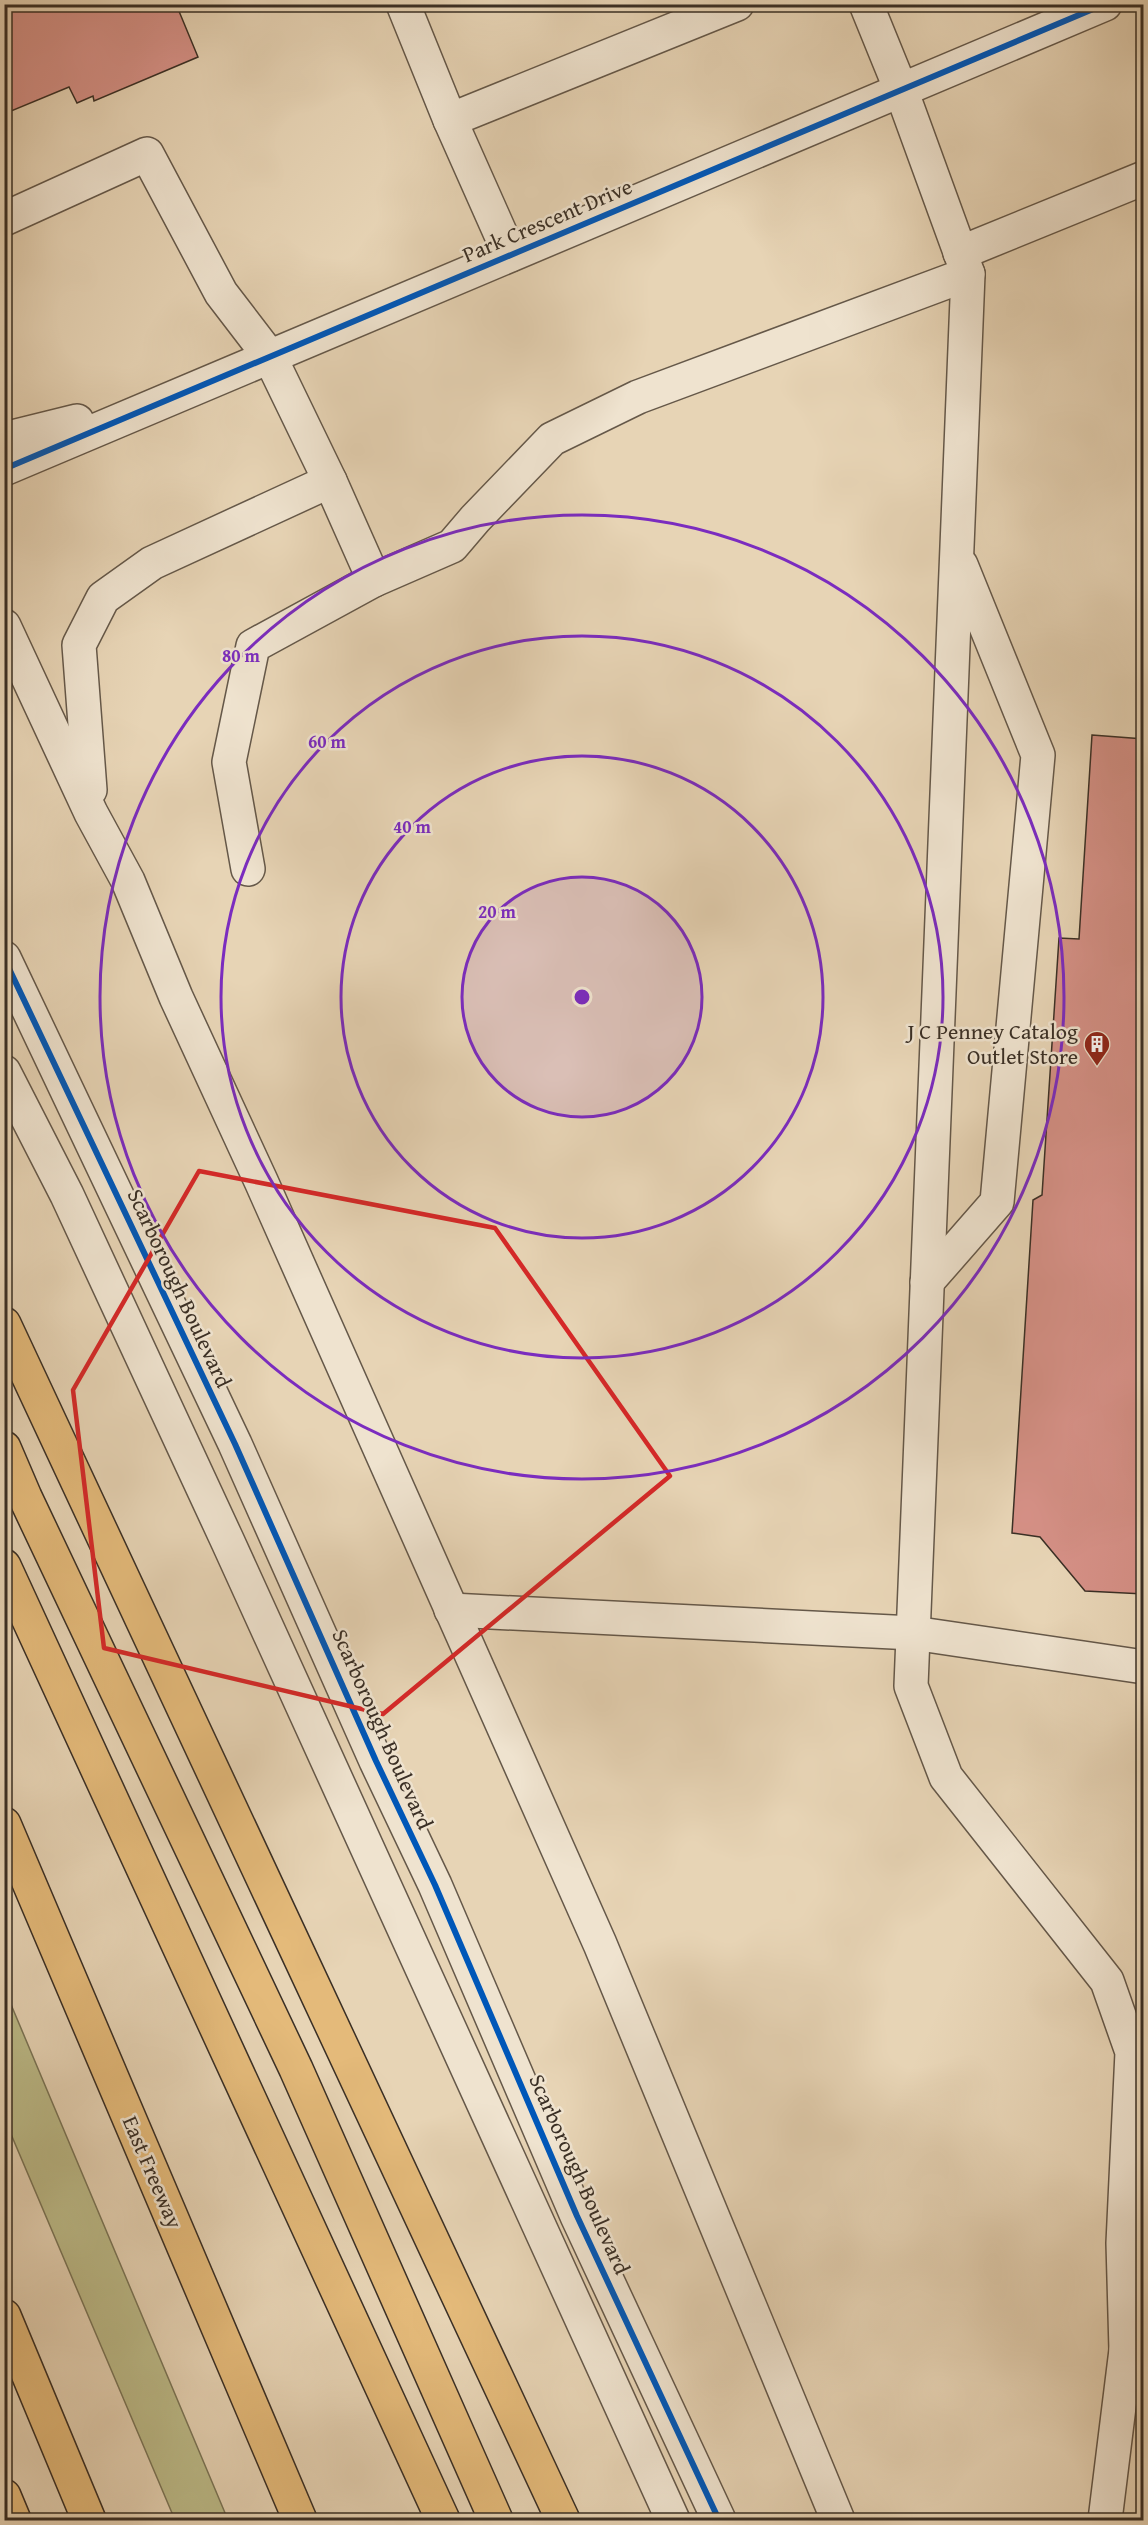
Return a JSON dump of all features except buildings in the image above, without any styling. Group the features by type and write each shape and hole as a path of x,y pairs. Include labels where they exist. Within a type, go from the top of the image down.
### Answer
{"highway":[{"path":"4,1324 563,2520"},
{"path":"4,1448 296,2069 496,2520"},
{"path":"4,1566 443,2520"},
{"name":"East Freeway","path":"4,1824 300,2520"},
{"path":"4,2316 89,2520"},
{"path":"4,2496 14,2520"}],"street":[{"path":"402,4 510,255"},
{"path":"450,120 678,16 736,4"},
{"path":"866,4 901,90 964,263 957,555 911,1686 946,1777 1107,1981 1132,2052 1123,2243 1135,2359 1105,2520"},
{"name":"Park Crescent Drive","path":"4,470 1105,4"},
{"path":"4,219 147,154 221,293 270,357 330,481 374,580"},
{"path":"248,869 229,762 253,646 374,580 452,546 552,439 638,397 964,263 1143,178"},
{"path":"4,439 172,398"},
{"path":"92,813 79,645 103,598 152,563 330,481"},
{"path":"927,1282 997,1202 1038,755 957,555"},
{"path":"4,626 92,813 128,881 176,997 261,1181 600,1944 838,2520"},
{"name":"Scarborough Boulevard","path":"4,958 268,1518 376,1761 435,1885 577,2216 719,2520"},
{"path":"4,1072 67,1195 228,1542 673,2520"},
{"path":"451,1610 913,1633 1143,1667"}],"highlighted area":[{"path":"199,1171 495,1228 670,1476 383,1714 104,1648 73,1390"}],"shaded area":[{"path":"5,1990 228,2520 175,2520 5,2120"}],"cycle path":[{"path":"4,469 1105,4"},
{"path":"4,958 235,1444 376,1761 435,1885 577,2216 719,2520"}],"place":[{"name":"J C Penney Catalog Outlet Store","path":"1097,1067"}]}
